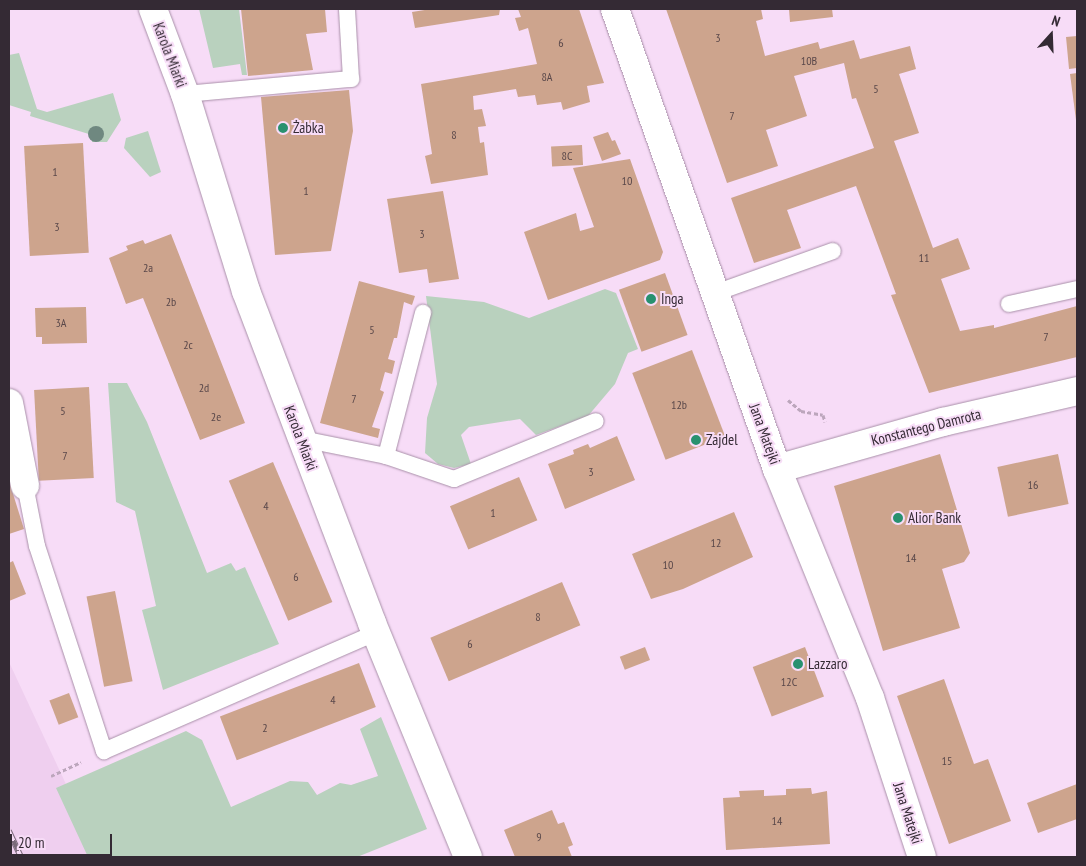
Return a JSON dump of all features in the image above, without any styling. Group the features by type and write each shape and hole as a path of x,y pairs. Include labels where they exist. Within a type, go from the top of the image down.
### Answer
{"street":[{"name":"Jana Matejki","path":"615,9 777,469 870,698 922,857"},
{"name":"Karola Miarki","path":"152,10 185,94 246,291 376,633 468,857"},
{"name":"Konstantego Damrota","path":"777,469 833,451 1077,391"},
{"path":"9,403 25,485"}],"lane":[{"path":"185,94 351,79 347,9"},
{"path":"715,293 833,251"},
{"path":"1009,304 1077,289"},
{"path":"386,456 423,313"},
{"path":"302,439 386,456 454,479 596,422"},
{"path":"25,485 37,546 104,751 376,633"}],"path":[{"path":"784,392 788,400 802,411 823,415 833,451"},
{"path":"50,776 104,751"}],"shaded area":[{"path":"9,662 100,857 9,857"}],"green space":[{"path":"199,9 239,9 247,75 242,75 240,64 213,68"},
{"path":"19,53 37,109 47,112 113,93 121,120 107,142 92,142 92,135 30,116 31,112 9,105 9,55"},
{"path":"148,131 161,172 150,177 124,148 126,138"},
{"path":"605,289 616,293 638,349 628,353 615,384 588,416 536,435 520,419 469,427 461,435 471,464 454,468 438,464 425,453 427,418 437,384 426,296 484,302 529,318"},
{"path":"108,383 127,383 147,422 207,573 231,563 236,571 245,567 279,644 163,690 142,610 156,606 135,511 116,502"},
{"path":"381,717 427,829 357,857 88,857 56,788 186,731 202,740 231,807 290,781 308,782 317,795 340,783 351,785 378,776 360,729"}],"building":[{"path":"241,9 325,9 327,32 306,34 313,70 248,76"},
{"path":"431,9 500,9 499,15 415,28 412,12"},
{"path":"518,9 579,9 604,83 587,86 590,102 563,110 561,102 537,105 535,95 518,97 516,89 473,96 474,110 482,109 486,126 478,127 480,143 484,142 488,175 431,184 425,156 432,154 421,84 537,64 528,28 519,31 515,18 521,17"},
{"path":"666,9 761,9 763,19 756,21 765,56 818,42 820,49 854,40 860,59 910,46 916,69 899,74 919,133 894,141 933,248 958,238 970,269 941,279 960,331 994,325 994,328 1077,306 1077,357 929,393 891,295 896,294 856,186 787,210 801,248 754,263 731,198 874,148 856,98 852,99 844,63 794,76 807,116 766,130 778,166 727,183"},
{"path":"789,9 832,9 833,17 790,22"},
{"path":"1077,36 1077,68 1069,69 1066,37"},
{"path":"1077,73 1077,120 1076,120 1070,74"},
{"path":"349,90 353,131 331,251 275,255 261,97"},
{"path":"608,132 612,141 615,140 621,154 602,161 593,137"},
{"path":"83,143 89,253 30,256 24,146"},
{"path":"582,145 583,165 552,167 551,147"},
{"path":"630,159 663,252 660,260 548,300 524,232 576,213 580,231 594,227 573,168"},
{"path":"443,191 459,279 429,283 427,269 399,273 387,199"},
{"path":"171,234 245,423 200,440 143,298 126,304 109,258 128,250 126,246 143,240 145,244"},
{"path":"665,273 688,335 642,352 619,290"},
{"path":"359,281 415,296 412,305 404,302 397,338 394,338 388,359 395,361 392,374 385,372 380,390 384,392 372,427 380,429 378,438 320,423"},
{"path":"86,307 87,343 42,344 42,337 36,337 35,308"},
{"path":"692,350 725,437 666,460 632,373"},
{"path":"89,387 94,478 39,481 34,390"},
{"path":"617,436 635,480 565,509 548,464 574,454 573,450 588,444 590,448"},
{"path":"940,454 970,553 964,562 942,569 960,628 883,651 834,486"},
{"path":"1058,454 1069,504 1008,517 997,467"},
{"path":"273,462 332,602 288,621 229,481"},
{"path":"519,477 537,520 468,550 450,506"},
{"path":"9,481 24,529 9,534"},
{"path":"734,512 753,557 683,589 651,599 632,554"},
{"path":"13,561 26,594 9,601 9,563"},
{"path":"562,582 580,625 449,681 430,638"},
{"path":"115,591 133,681 104,687 87,597"},
{"path":"645,647 650,660 625,670 620,657"},
{"path":"805,647 824,696 772,717 753,667"},
{"path":"359,663 376,707 237,760 220,716"},
{"path":"944,679 974,764 988,759 1011,821 949,844 897,696"},
{"path":"69,693 78,717 59,725 49,701"},
{"path":"1077,784 1077,819 1038,833 1027,803"},
{"path":"811,788 812,794 827,791 830,844 726,850 723,798 740,797 739,791 764,790 764,796 786,795 786,789"},
{"path":"552,810 558,824 564,822 573,845 568,847 572,857 515,857 504,830"}],"railway":[{"path":"9,831 21,857"}],"place":[{"name":"Żabka","path":"283,128"},
{"name":"Inga","path":"651,299"},
{"name":"Zajdel","path":"696,440"},
{"name":"Alior Bank","path":"898,518"},
{"name":"Lazzaro","path":"798,664"}]}
